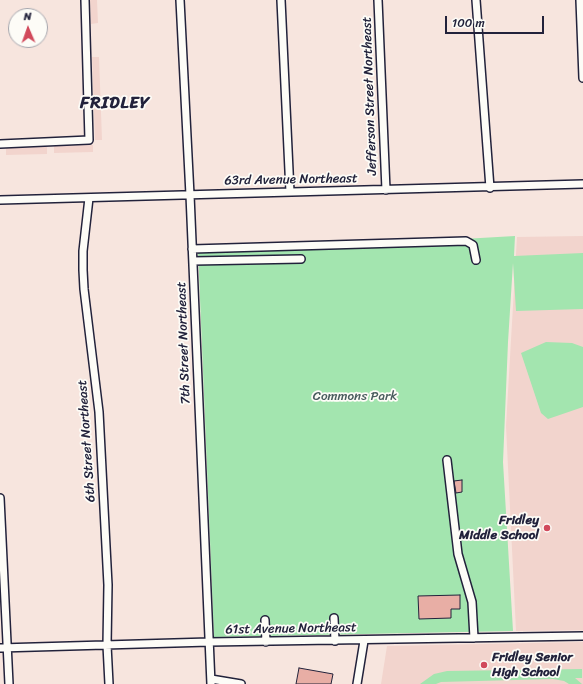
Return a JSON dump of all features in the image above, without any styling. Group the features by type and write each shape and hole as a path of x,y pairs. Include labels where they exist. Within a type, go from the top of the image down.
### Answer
{"street":[{"path":"0,144 89,140 85,0"},
{"name":"7th Street Northeast","path":"180,0 211,682"},
{"path":"281,0 290,192"},
{"name":"Jefferson Street Northeast","path":"378,0 386,190"},
{"path":"476,0 490,188"},
{"path":"580,0 583,78"},
{"name":"63rd Avenue Northeast","path":"0,200 190,194 490,188 583,184"},
{"name":"6th Street Northeast","path":"90,198 83,252 83,270 99,412 108,585 107,645 109,684"},
{"path":"192,249 466,241 473,246 476,260"},
{"path":"193,261 301,259"},
{"path":"447,460 458,554 472,602 474,638"},
{"path":"0,498 4,648 9,684"},
{"path":"334,618 335,641"},
{"path":"265,620 266,642"},
{"name":"61st Avenue Northeast","path":"4,648 209,642 583,636"},
{"path":"357,684 364,640"},
{"path":"211,682 241,684"}],"shaded area":[{"path":"90,0 97,0 98,23 91,24"},
{"path":"92,57 99,57 102,140 95,140"},
{"path":"93,145 93,152 54,153 54,146"},
{"path":"47,147 47,154 6,155 6,148"},
{"name":"Fridley Middle School","path":"583,236 583,630 516,631 506,426 517,237"},
{"name":"Fridley Senior High School","path":"583,642 583,684 381,684 387,646"}],"green space":[{"name":"Commons Park","path":"515,236 514,256 583,253 583,309 516,311 513,263 503,462 513,631 214,637 198,250 393,243"},
{"path":"546,342 572,343 583,347 583,407 548,419 541,413 521,353"},
{"path":"582,669 582,678 575,678 582,684 569,684 564,681 553,679 441,682 436,684 420,684 434,674 447,671"}],"building":[{"path":"462,480 462,492 456,493 454,481"},
{"path":"460,595 460,609 451,609 451,618 419,619 418,596"},
{"path":"299,668 333,674 331,684 296,684"}],"place":[{"name":"Fridley Middle School","path":"547,528"},
{"name":"Fridley Senior High School","path":"484,665"}],"district":[{"name":"FRIDLEY","path":"115,104"}]}
